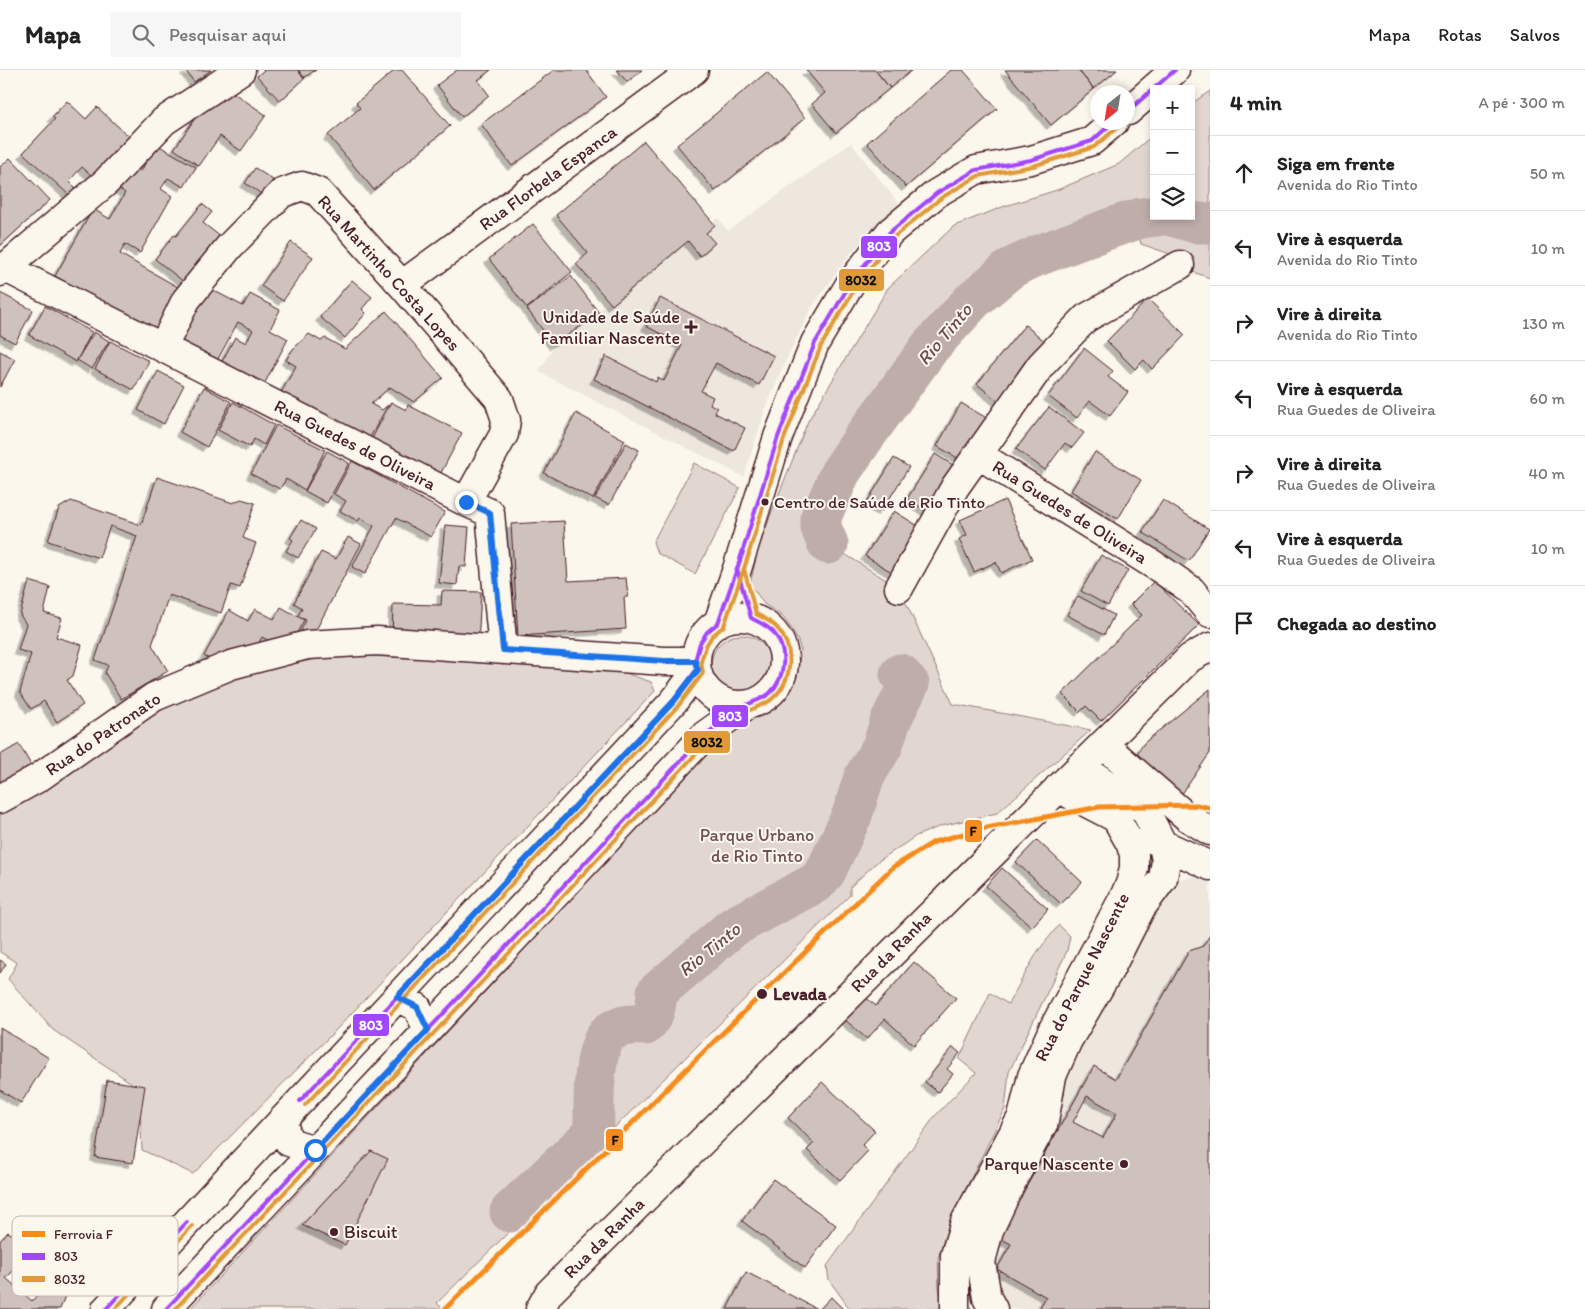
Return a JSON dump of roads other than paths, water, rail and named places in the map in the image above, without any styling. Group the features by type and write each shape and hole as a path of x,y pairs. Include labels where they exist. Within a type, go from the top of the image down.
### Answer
{"street":[{"path":"3,270 106,182 164,121 241,70"},
{"name":"Rua Florbela Espanca","path":"402,285 694,70"},
{"path":"1135,104 1175,70"},
{"path":"718,623 737,569 778,437 815,343 850,284 890,232 937,193 976,170 1031,160 1092,141 1105,130"},
{"name":"Rua Martinho Costa Lopes","path":"162,347 186,300 229,247 282,193 302,186 318,192 402,285 499,399 506,420 504,434 466,502"},
{"path":"979,455 1041,365 1086,318 1180,265"},
{"name":"Rua Guedes de Oliveira","path":"3,270 162,347 490,513 503,650"},
{"name":"Rua Guedes de Oliveira","path":"899,588 955,487 979,455 1162,570 1191,590 1210,613"},
{"path":"737,569 751,618"},
{"path":"166,1309 705,735 747,705 760,701 771,693 779,682 783,670 784,656 780,643 773,632 751,618 734,618 718,623 708,632 700,643 696,666 674,701 178,1232"},
{"name":"Rua do Patronato","path":"0,799 38,778 154,697 231,665 306,645 376,641 503,650"},
{"name":"Rua da Ranha","path":"540,1309 549,1294 561,1281 1080,766 1190,658 1210,647"},
{"path":"503,650 664,661 696,666"},
{"path":"696,666 701,681 709,692 720,700 747,705"},
{"path":"1103,744 1188,817 1210,831"},
{"path":"1080,766 1145,810 1163,845 1166,861 1163,878 1210,866"},
{"path":"1058,788 1163,845 1210,866"},
{"name":"Rua do Parque Nascente","path":"955,1309 955,1255 965,1222 1022,1117 1032,1076 1052,1032 1130,884 1134,868 1134,854 1116,818"},
{"name":"Rua do Parque Nascente","path":"993,1309 987,1298 981,1262 989,1230 1011,1183 1044,1122 1052,1076 1068,1040 1110,969 1141,908 1163,878"},
{"path":"397,997 417,1007 428,1030"},
{"path":"282,1120 289,1142 315,1150"},
{"path":"106,1309 118,1296"}],"waterway":[{"name":"Rio Tinto","path":"828,544 821,528 821,517 840,473 930,347 974,299 1011,268 1111,228 1150,217"},
{"name":"Rio Tinto","path":"1186,220 1196,223 1210,223"},
{"name":"Rio Tinto","path":"510,1212 594,1133 594,1094 597,1063 600,1049 611,1031 628,1025 645,1025 651,1018 654,1010 657,992 733,927 817,882 826,871 852,815 864,777 882,747 891,720 909,684 900,674"}],"rail line":[{"name":"F","path":"445,1309 759,997 892,868 934,842 981,829 1099,807 1197,805 1210,808"}],"place":[{"name":"Unidade de Saúde Familiar Nascente","path":"691,327"},
{"name":"Centro de Saúde de Rio Tinto","path":"765,502"},
{"name":"Levada","path":"762,994"},
{"name":"Parque Nascente","path":"1124,1164"},
{"name":"Biscuit","path":"334,1232"}],"park label":[{"name":"Parque Urbano de Rio Tinto","path":"757,845"}]}
